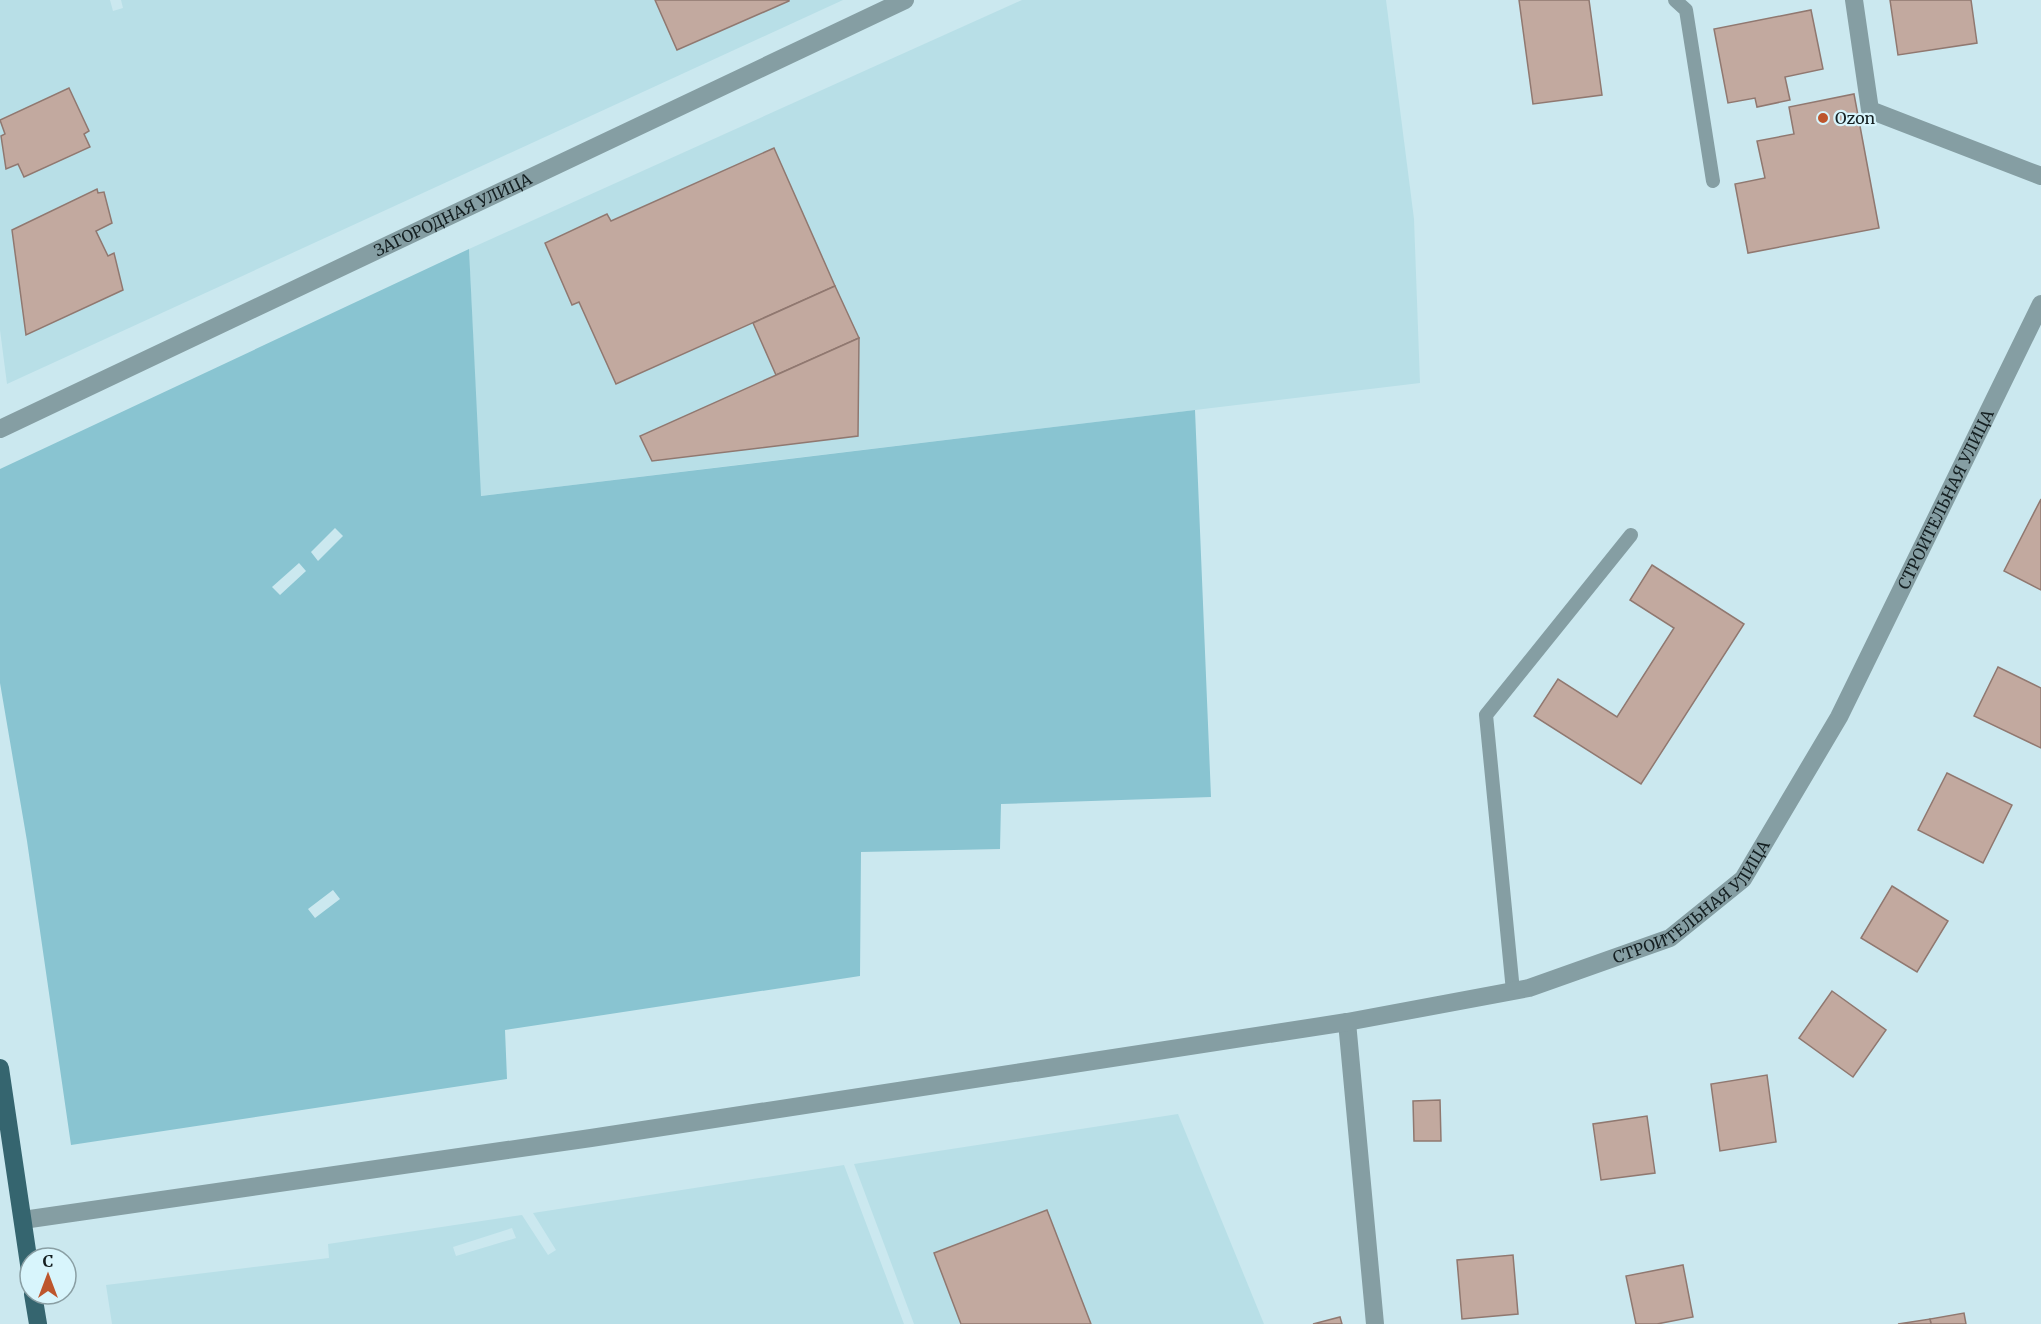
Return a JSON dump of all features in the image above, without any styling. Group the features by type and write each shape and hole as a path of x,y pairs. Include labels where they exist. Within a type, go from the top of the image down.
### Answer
{"main road":[{"path":"0,1068 27,1246"},
{"path":"35,1306 38,1324"}],"street":[{"name":"ЗАГОРОДНАЯ УЛИЦА","path":"0,429 905,0"},
{"path":"1854,0 1870,111 2041,176"},
{"name":"СТРОИТЕЛЬНАЯ УЛИЦА","path":"23,1220 579,1140 1347,1022 1513,992 1670,938 1743,879 1839,717 2035,334 2041,304"},
{"path":"1347,1022 1375,1324"}],"lane":[{"path":"1675,0 1686,10 1713,181"},
{"path":"1513,992 1486,715 1631,536"}],"shaded area":[{"path":"0,0 110,0 113,11 123,8 121,0 843,0 7,384 0,330"},
{"path":"1022,0 1386,0 1414,219 1420,383 480,496 469,249"},
{"path":"469,249 481,496 1195,410 1211,797 1001,804 1000,849 861,852 860,976 505,1030 507,1079 71,1145 27,841 0,683 0,469","holes":["335,528 343,536 318,561 311,552","299,563 306,571 280,595 272,587","333,890 340,899 315,918 308,909"]},
{"path":"1178,1114 1264,1324 914,1324 854,1164"},
{"path":"844,1165 904,1324 112,1324 106,1285 329,1258 328,1244 522,1215 548,1255 556,1250 533,1213","holes":["512,1228 516,1238 456,1256 453,1247"]}],"building":[{"path":"655,0 789,0 789,1 677,50"},
{"path":"1519,0 1589,0 1602,95 1533,104"},
{"path":"1890,0 1971,0 1977,43 1898,55"},
{"path":"1811,10 1823,69 1785,77 1790,100 1757,107 1755,98 1728,103 1714,29"},
{"path":"69,88 89,131 84,134 90,147 24,177 18,164 6,169 1,136 5,134 0,120"},
{"path":"1854,94 1879,228 1748,253 1735,184 1765,178 1757,141 1794,134 1789,107"},
{"path":"774,148 835,286 616,384 579,302 572,305 545,243 607,214 611,221"},
{"path":"97,189 98,193 104,192 112,223 96,231 108,256 114,253 123,290 26,335 12,230"},
{"path":"835,286 859,338 776,375 753,323"},
{"path":"859,338 858,436 652,461 640,436"},
{"path":"2041,499 2041,590 2004,571"},
{"path":"1652,565 1744,624 1641,784 1534,716 1558,679 1617,717 1674,628 1630,600"},
{"path":"1998,667 2041,688 2041,748 1974,716"},
{"path":"1947,773 2012,805 1983,863 1918,830"},
{"path":"1892,886 1948,921 1917,972 1861,938"},
{"path":"1832,991 1886,1030 1853,1077 1799,1038"},
{"path":"1767,1075 1776,1142 1720,1151 1711,1084"},
{"path":"1440,1100 1441,1141 1414,1141 1413,1101"},
{"path":"1647,1116 1655,1173 1601,1180 1593,1124"},
{"path":"1047,1210 1091,1324 961,1324 934,1253"},
{"path":"1513,1255 1518,1314 1462,1319 1457,1260"},
{"path":"1683,1265 1693,1317 1657,1324 1636,1324 1626,1276"},
{"path":"1964,1313 1966,1324 1931,1324 1930,1319"},
{"path":"1340,1317 1342,1324 1313,1324"},
{"path":"1930,1319 1931,1324 1898,1324"}],"place":[{"name":"Ozon","path":"1823,118"}]}
